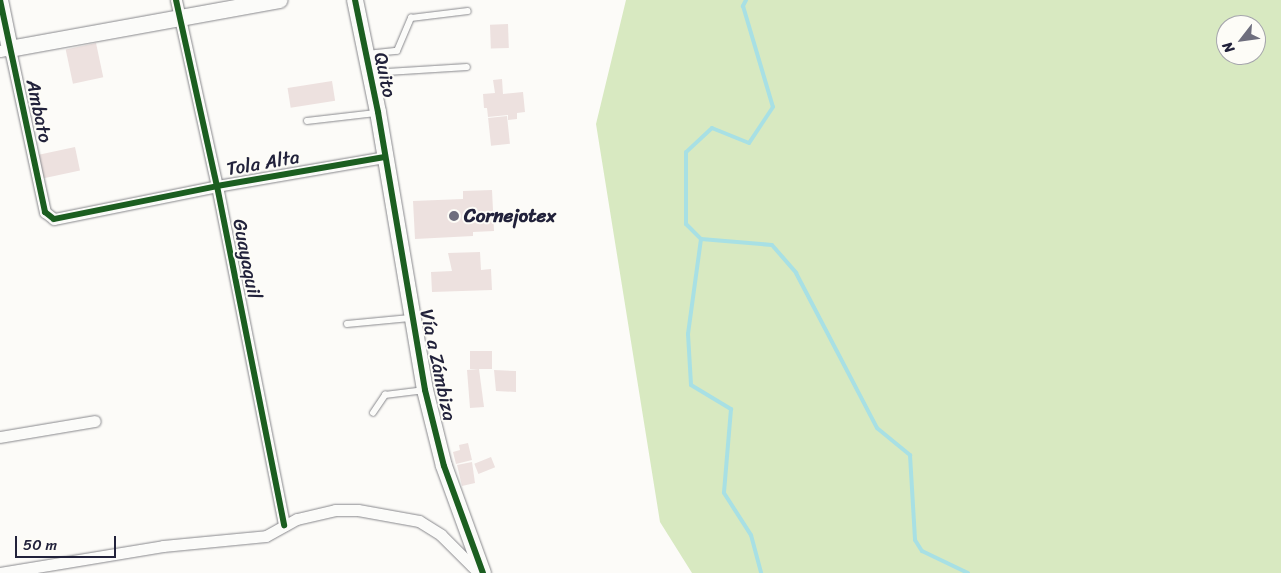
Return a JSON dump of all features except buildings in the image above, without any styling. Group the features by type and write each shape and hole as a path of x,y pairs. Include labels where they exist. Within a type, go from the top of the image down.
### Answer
{"street":[{"name":"Ambato","path":"0,0 5,50 45,212 58,220"},
{"name":"Guayaquil","path":"176,0 217,186 284,525"},
{"path":"5,50 280,0"},
{"name":"Quito","path":"355,0 378,112 385,157"},
{"name":"Tola Alta","path":"58,220 217,186 385,157"},
{"name":"Vía a Zámbiza","path":"385,157 425,390 444,466 483,573"},
{"path":"0,437 95,421"},
{"path":"0,573 154,547 266,536 284,525 335,510 358,510 419,522 441,535 479,573"}],"lane":[{"path":"365,54 397,51 411,18 468,11"},
{"path":"369,74 467,67"},
{"path":"307,121 378,112"},
{"path":"347,324 412,318"},
{"path":"373,413 385,395 425,390"}],"green space":[{"path":"626,0 1281,0 1281,573 692,573 660,522 596,124"}],"waterway":[{"path":"746,0 743,6 773,107 749,143 712,128 686,152 686,224 701,239 688,334 691,385 731,409 724,493 751,535 761,573"},
{"path":"701,239 772,245 796,273 877,428 910,455 915,540 922,551 968,573"}],"cycle path":[{"path":"0,0 45,212 54,219 217,186 385,157"},
{"path":"176,0 217,186 284,525"},
{"path":"355,0 378,112 425,390 444,466 483,573"}],"place":[{"name":"Cornejotex","path":"454,216"}]}
